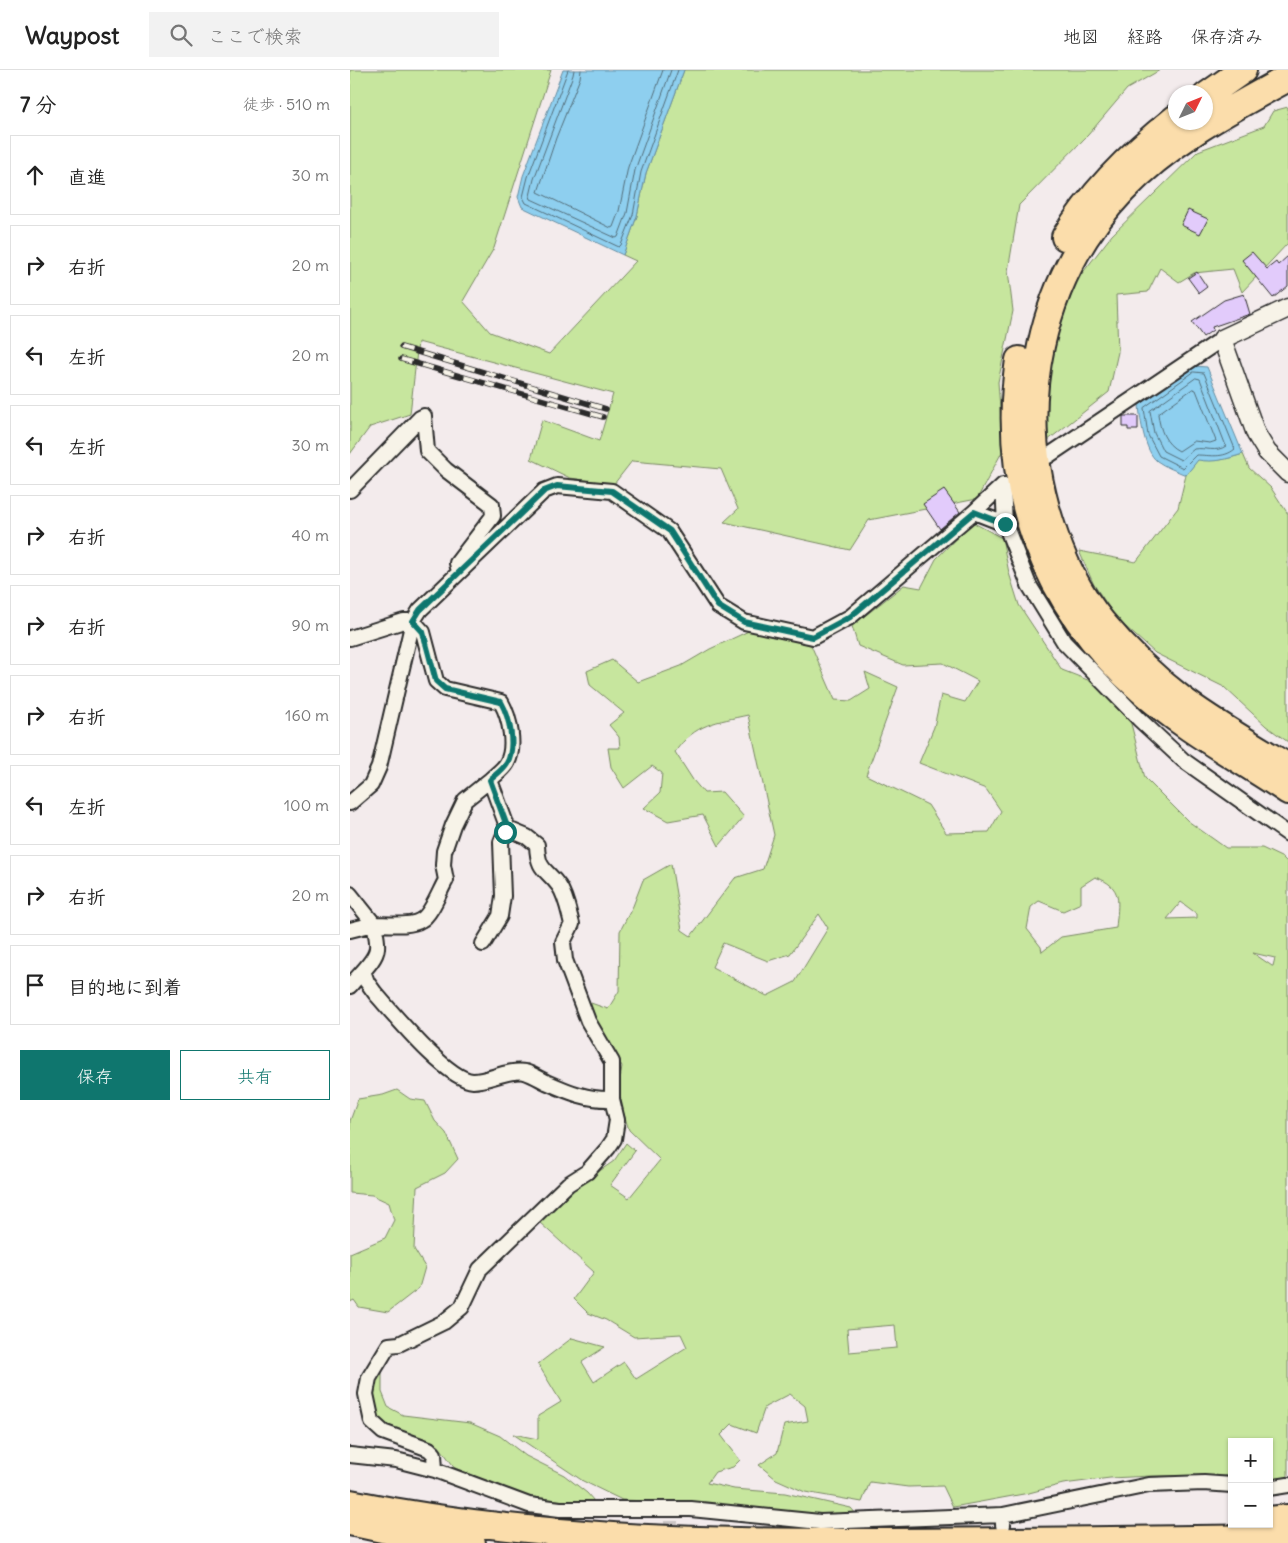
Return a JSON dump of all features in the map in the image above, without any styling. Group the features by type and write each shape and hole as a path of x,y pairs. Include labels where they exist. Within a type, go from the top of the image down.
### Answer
{"highway":[{"path":"1213,91 1243,70"},
{"path":"1288,78 1217,116 1187,135 1154,161 1122,191 1098,220 1080,246 1066,272 1048,315 1038,356 1033,412 1037,462 1046,510 1056,541 1071,575 1095,612 1130,653 1153,676 1184,701 1288,767"},
{"path":"1168,125 1143,145 1111,176 1085,206 1066,236 1041,287 1030,315 1021,347 1017,378 1014,414 1020,483 1027,515 1054,582 1086,631 1110,659 1140,690 1173,716 1288,791"},
{"path":"350,1503 394,1512 502,1528 599,1536 752,1542 1007,1527 1228,1523"},
{"path":"1273,1520 1288,1518"},
{"path":"350,1522 402,1533 472,1543"},
{"path":"1007,1527 1288,1538"}],"street":[{"path":"1048,456 1222,339 1288,308"},
{"path":"1222,339 1256,434 1267,452 1288,473"},
{"path":"350,490 424,416 427,452 446,470 492,505 493,516 457,563 459,573"},
{"path":"350,803 371,785 380,767 413,621 420,610 544,491 557,486 612,491 670,531 718,606 744,622 813,637 850,617 1003,485 1005,524 1029,585 1064,642 1140,720 1183,760 1288,834"},
{"path":"974,512 1005,524"},
{"path":"350,638 404,621 413,621 423,632 436,681 445,689 501,702 512,740 511,752 506,764 466,800 453,825 444,851 443,865 446,880 426,917 413,924 374,924 350,930"},
{"path":"435,1470 434,1454 429,1449 384,1432 372,1422 366,1394 368,1378 389,1346 399,1344 444,1322 462,1307 480,1269 568,1184 586,1172 608,1148 614,1138 616,1120 612,1099 612,1062 588,1021 565,960 564,942 572,924 560,887 542,869 537,855 537,846 527,837 508,829 490,780"},
{"path":"483,944 500,916 503,896 501,842 508,829"},
{"path":"350,894 374,924 377,948 374,958 358,974 350,986"},
{"path":"363,971 367,982 374,992 443,1066 458,1076 472,1081 512,1072 526,1072 565,1090 594,1100 612,1099"},
{"path":"350,1455 396,1460 435,1470 529,1505 560,1509 670,1515 691,1509 820,1522 1007,1527 1149,1484 1228,1485"},
{"path":"1273,1487 1288,1485"}],"green space":[{"path":"350,70 551,70 494,248 463,301 490,332 549,354 636,261 623,255 637,216 646,173 684,70 1160,70 1127,89 1088,135 1019,205 1008,271 1013,311 998,382 1003,450 977,499 869,520 850,550 724,522 738,509 721,469 632,461 614,484 570,478 531,459 542,420 599,441 613,394 418,342 410,414 370,427 350,454"},
{"path":"1288,107 1288,243 1242,292 1233,269 1194,273 1179,282 1160,268 1148,292 1116,295 1118,352 1109,392 1047,441 1047,394 1055,338 1077,280 1112,235 1198,151 1264,126 1273,111"},
{"path":"1243,454 1249,468 1271,488 1288,514 1288,742 1266,726 1224,687 1155,653 1117,619 1094,585 1079,551 1136,562 1178,508 1186,475 1198,459 1226,459"},
{"path":"972,522 1002,538 1009,573 1019,605 1062,670 1098,684 1128,712 1145,778 1188,821 1226,848 1262,848 1283,858 1288,863 1288,1477 1273,1479 1273,1438 1228,1438 1228,1476 1110,1478 1063,1484 1029,1493 953,1507 943,1486 908,1487 870,1482 862,1502 805,1492 776,1479 759,1465 777,1453 784,1425 808,1421 805,1406 790,1394 765,1407 756,1433 732,1424 721,1435 740,1460 733,1467 715,1472 707,1483 734,1489 785,1493 851,1508 857,1515 815,1517 703,1503 622,1500 583,1481 513,1434 538,1439 538,1416 561,1402 538,1364 572,1338 605,1347 582,1362 594,1382 624,1362 636,1379 687,1347 681,1334 634,1337 606,1320 588,1313 574,1299 594,1272 539,1222 569,1192 614,1161 626,1143 635,1151 610,1185 629,1198 660,1160 629,1130 618,1095 622,1066 593,1020 588,1002 608,1009 619,991 620,931 633,906 643,880 671,864 682,930 691,936 735,878 763,869 774,835 748,715 717,722 699,729 690,735 675,752 704,793 722,792 744,817 719,846 703,815 668,821 644,808 660,793 662,773 652,766 624,788 611,767 608,748 620,748 619,737 609,725 624,713 590,685 587,671 612,660 638,682 681,666 710,649 753,629 811,645 835,700 851,701 870,689 865,672 898,687 866,775 928,805 946,833 989,832 1001,811 986,789 919,763 934,727 941,695 965,702 978,681 943,663 903,665 858,646 852,626 904,585 921,588 936,559","holes":["1095,877 1104,881 1115,891 1118,903 1116,928 1061,937 1042,952 1041,947 1027,929 1031,907 1039,901 1063,911 1081,903 1081,886","1181,902 1197,914 1197,918 1167,919","819,914 828,928 795,982 767,996 712,967 723,943 768,961 790,954","1253,953 1275,958 1272,966","895,1325 897,1348 849,1352 847,1329"]},
{"path":"397,1090 410,1099 425,1101 435,1121 446,1133 458,1159 445,1173 417,1187 414,1249 425,1267 419,1288 388,1312 359,1307 354,1300 350,1302 350,1253 385,1238 394,1220 389,1203 372,1195 350,1193 350,1121 358,1099 383,1095"},
{"path":"379,1370 382,1372 382,1392 388,1407 403,1415 470,1423 500,1436 526,1456 564,1475 594,1501 565,1501 524,1496 455,1468 439,1446 390,1429 377,1417 372,1379"}],"water":[{"path":"563,70 684,70 646,173 637,216 623,255 522,207 518,197 523,176"},
{"path":"1193,366 1207,367 1243,454 1215,461 1198,460 1186,475 1164,465 1153,457 1146,443 1139,405"}],"building":[{"path":"1188,210 1208,219 1200,234 1181,225"},
{"path":"1252,252 1267,269 1276,262 1278,265 1288,256 1288,286 1273,298 1242,260"},
{"path":"1197,272 1207,287 1199,293 1188,278"},
{"path":"1244,294 1250,314 1212,327 1213,330 1203,337 1192,322 1224,300"},
{"path":"1123,416 1138,416 1138,430 1128,430 1128,427 1123,427"},
{"path":"944,490 960,512 940,529 923,504"}],"tunnel":[{"path":"671,1521 671,1543"}],"railway":[{"path":"401,347 606,409"},
{"path":"401,359 603,417"}],"route":[{"path":"505,832 508,829 490,780 506,764 511,752 512,740 504,707 501,702 493,699 445,689 436,681 423,632 413,621 420,610 544,491 557,486 612,491 670,531 718,606 744,622 813,637 850,617 974,512 1005,524"}]}
